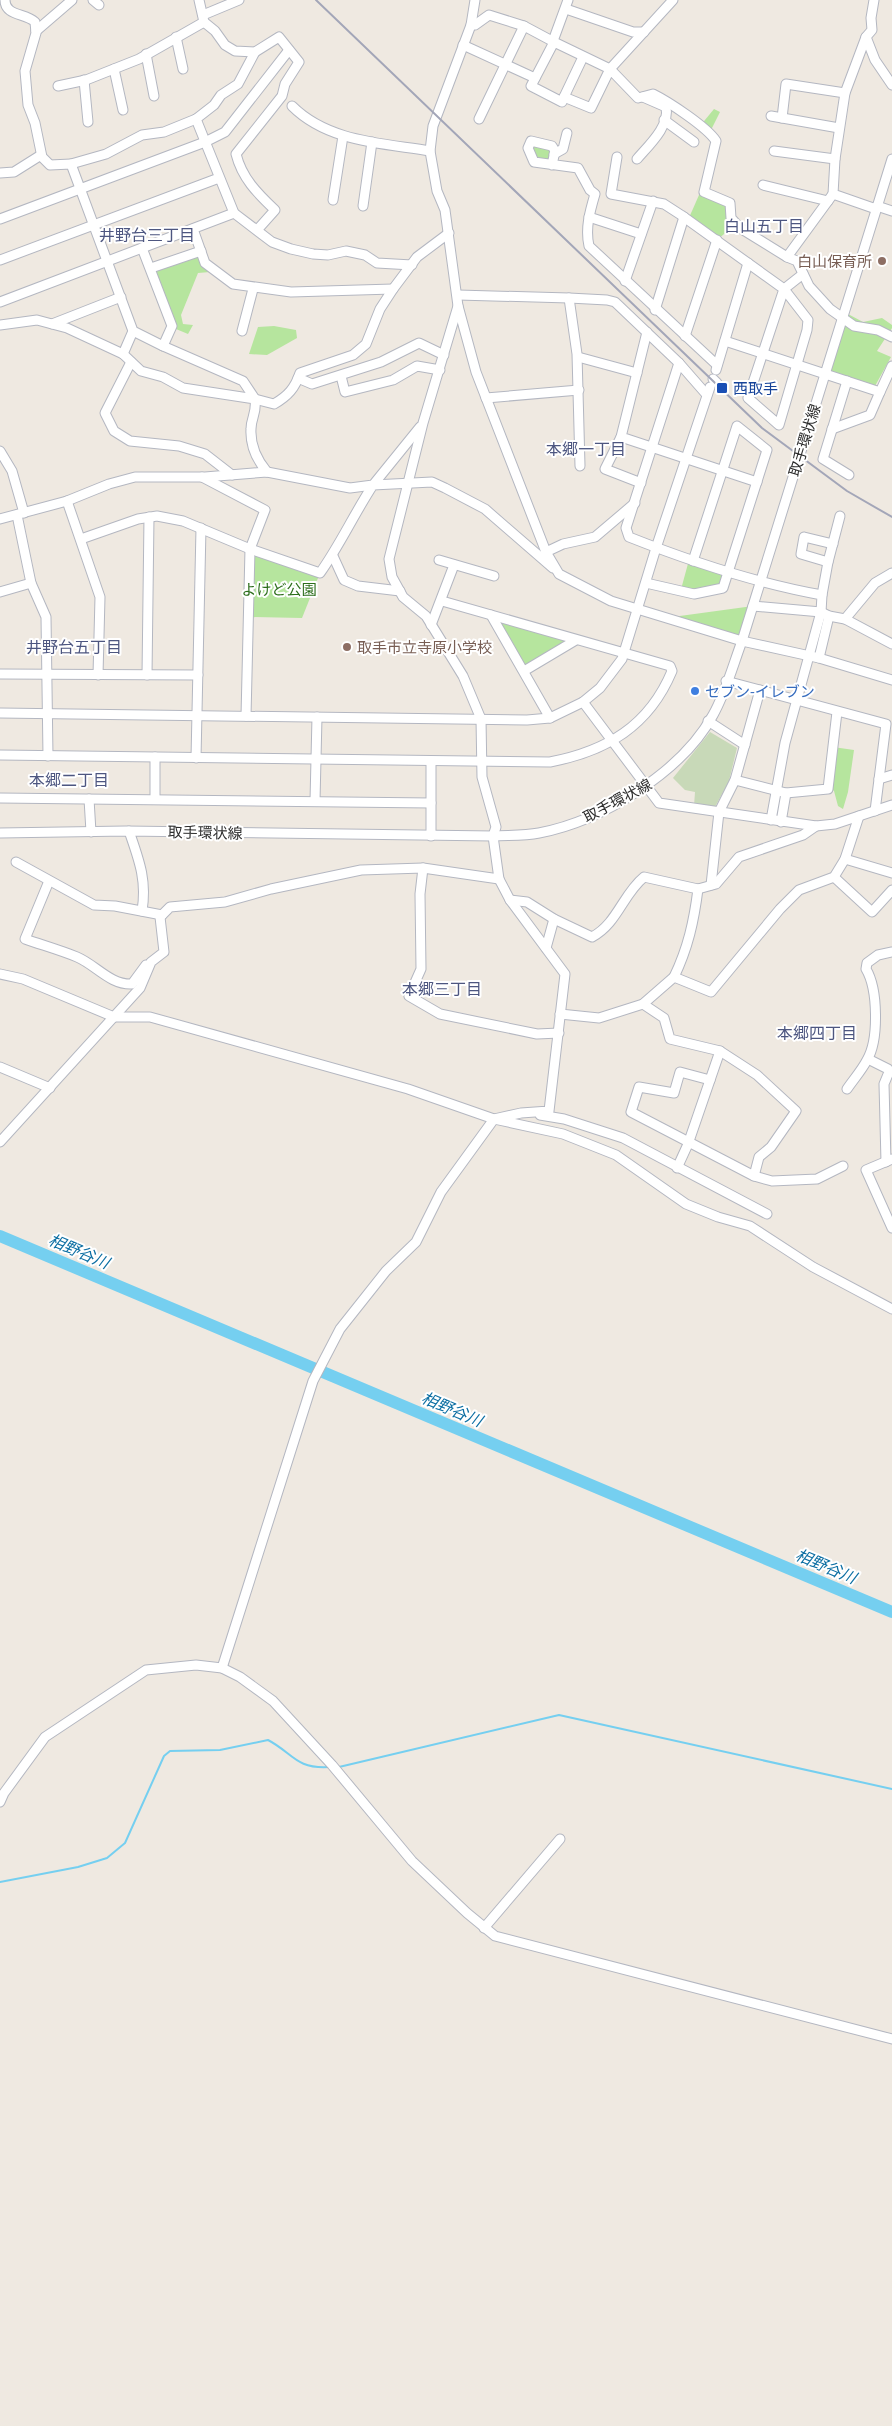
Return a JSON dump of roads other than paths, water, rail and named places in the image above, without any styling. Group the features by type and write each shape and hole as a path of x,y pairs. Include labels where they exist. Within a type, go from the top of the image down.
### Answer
{"street":[{"path":"5,0 5,6 9,10 29,16 35,22 36,31 25,71 28,105 35,123 41,155 50,165 71,164 106,154 142,136 164,132 196,119 214,105 221,95 238,84 255,52 279,37 299,62 286,84 282,96 236,154 239,167 254,190 275,210 258,229"},
{"path":"36,31 72,0"},
{"path":"199,0 203,18 225,45 235,51 255,52"},
{"path":"58,86 84,80 146,54 176,37 203,18 239,0"},
{"path":"475,0 471,25 433,126 430,151 437,191 445,210 458,306 476,372 546,552 559,574"},
{"path":"564,97 592,108 610,69 673,0"},
{"path":"786,257 830,198 845,93 866,37 872,30 871,18 874,0"},
{"path":"583,57 562,102 531,86 554,42 567,4 634,32 644,32"},
{"path":"471,25 476,25 489,15 524,26 610,69 638,98 642,97 666,107 667,113 658,136 637,159"},
{"path":"479,119 524,26"},
{"path":"176,37 183,70"},
{"path":"866,37 875,60 892,84"},
{"path":"463,45 535,78"},
{"path":"0,219 205,142 225,132 289,50"},
{"path":"146,54 154,96"},
{"path":"114,69 123,110"},
{"path":"84,80 88,122"},
{"path":"782,118 786,84 845,93"},
{"path":"642,97 653,94 667,101 710,132 716,141 704,192 730,204 731,218 740,228 786,257 798,261 803,274 817,296 854,326 878,330 892,337"},
{"path":"292,106 302,117 322,129 343,136 430,151"},
{"path":"771,116 840,128"},
{"path":"196,119 234,213 258,229 272,242 291,249 328,255 346,251 365,254 377,263 412,265"},
{"path":"664,120 694,142"},
{"path":"554,154 563,149 568,133"},
{"path":"333,200 343,136"},
{"path":"552,165 554,154 552,146 531,141 528,148 534,162 552,165 578,168 590,190 595,194 611,194 664,204 784,289 808,320 798,365 779,424 748,398 784,289 803,274"},
{"path":"363,206 372,142"},
{"path":"774,151 835,159"},
{"path":"0,173 14,172 41,155"},
{"path":"611,194 618,157"},
{"name":"取手環状線","path":"0,833 129,831 493,836 538,833 588,818 648,786 677,762 713,715 742,641 892,159"},
{"path":"71,164 133,331 123,354"},
{"path":"0,260 219,178"},
{"path":"764,185 892,211"},
{"path":"595,194 586,236 589,246 655,310 686,336 716,368 748,262"},
{"path":"625,281 653,201"},
{"path":"0,302 234,213"},
{"path":"589,217 641,234"},
{"path":"655,310 684,217"},
{"path":"194,229 206,263 233,284 291,292 393,289"},
{"path":"0,325 37,320 67,328 123,354 140,370 162,377 183,388 255,399 274,404 285,398 295,387 300,373 310,368 353,355 366,344 380,308 393,289 417,257 449,233"},
{"path":"686,336 716,240"},
{"path":"142,248 172,326 163,346"},
{"path":"151,268 201,251"},
{"path":"242,331 253,288"},
{"path":"0,713 481,719 550,718 583,702 600,688 612,674 623,654 656,548 712,386 679,363 615,302 570,298 458,295"},
{"path":"52,324 121,297"},
{"path":"570,298 578,357 580,466"},
{"path":"222,1668 313,1381 321,1362 340,1329 386,1271 416,1242 442,1192 494,1118 521,1112 549,1111 565,974 510,900 499,878 493,836 496,827 482,777 481,719 463,676 426,616 403,597 392,577 389,560 423,423 458,306"},
{"path":"133,331 243,381 255,399 256,412 251,429 254,453 267,472"},
{"path":"641,483 605,469 621,437 647,332"},
{"path":"724,341 880,392"},
{"path":"298,378 312,384 341,376 380,362 419,343 444,355"},
{"path":"578,357 637,373"},
{"path":"131,362 105,413 114,431 130,441 179,446 205,454 232,475"},
{"path":"679,363 626,528 629,537 693,562 728,573 822,595"},
{"path":"341,376 345,392 393,380 417,366 440,370"},
{"path":"832,429 870,415 892,366"},
{"path":"847,381 823,458 849,476"},
{"path":"486,398 579,390"},
{"path":"81,539 157,516 183,521 250,549 320,573 333,556 357,510 373,485 423,423"},
{"path":"646,583 694,594 723,588 767,450 737,426 693,562"},
{"path":"621,437 652,449 757,482"},
{"path":"0,451 12,471 31,583 46,617 48,756"},
{"path":"0,519 67,501 109,484 135,477 232,475 267,472 350,488 432,482 486,509 559,574 594,593 637,610 742,641 814,657 892,680"},
{"path":"199,476 265,510 250,549 246,716"},
{"path":"67,501 100,597 98,675"},
{"path":"546,552 563,544 595,537 635,503"},
{"path":"781,822 785,743 814,657 825,614 822,595 840,516"},
{"path":"147,675 149,517"},
{"path":"196,758 201,528"},
{"path":"828,562 801,554 804,537 833,544"},
{"path":"333,556 344,580 358,586 400,591"},
{"path":"439,560 494,576"},
{"path":"431,625 442,601 454,565"},
{"path":"845,619 875,584 892,573"},
{"path":"0,592 31,583"},
{"path":"0,756 550,762 580,757 612,741 628,730 651,708 664,690 672,671 670,666 442,601"},
{"path":"753,606 825,614 845,619 892,644"},
{"path":"491,615 550,718"},
{"path":"524,671 576,640"},
{"path":"0,674 198,675"},
{"path":"726,681 889,725 875,811"},
{"path":"711,885 719,812 736,780 760,690"},
{"path":"583,702 660,803 816,826 835,824 892,805"},
{"path":"736,780 782,792 828,789 837,712"},
{"path":"315,801 317,716"},
{"path":"708,721 745,745"},
{"path":"155,758 155,799"},
{"path":"431,762 431,836"},
{"path":"879,778 892,776"},
{"path":"770,820 782,792"},
{"path":"0,798 431,802"},
{"path":"89,799 91,832"},
{"path":"674,977 711,992 798,890 834,877 845,859 859,816"},
{"path":"510,900 527,902 554,920 592,936 605,930 636,883 644,877 698,889 716,884 739,857 803,835 816,826"},
{"path":"129,831 143,873 144,895 142,911"},
{"path":"845,859 892,873"},
{"path":"16,862 94,905 115,906 162,915"},
{"path":"49,880 25,939 78,957 108,978 132,984 144,966 164,952 160,934 162,915 170,907 225,902 271,889 361,870 423,868 499,878"},
{"path":"423,868 420,894 421,969 409,996 440,1014 537,1034 558,1033"},
{"path":"834,877 872,912 892,890"},
{"path":"560,1014 600,1018 643,1004 674,977 684,958 694,922 698,889"},
{"path":"546,948 554,920"},
{"path":"847,1089 868,1059 874,1039 875,1002 872,978 866,969 868,964 878,955 892,952"},
{"path":"0,1142 140,988 151,962"},
{"path":"0,974 23,979 114,1017 150,1017 408,1088 494,1118 563,1134 616,1155 686,1204 718,1217 750,1226 807,1263 892,1309"},
{"path":"643,1004 664,1018 670,1039 720,1051 757,1075 796,1111 771,1147 759,1157 754,1176"},
{"path":"677,1168 688,1144 720,1051"},
{"path":"868,1059 888,1069 884,1084 889,1160 866,1170 892,1228"},
{"path":"0,1067 50,1088"},
{"path":"710,1080 680,1072 674,1093 639,1088 631,1112 688,1144 754,1176 772,1181 817,1179 843,1166"},
{"path":"521,1112 564,1119 623,1138 767,1214"},
{"path":"0,1802 4,1793 45,1737 146,1670 196,1665 222,1668 240,1677 273,1701 334,1768 412,1861 495,1936 892,2039"},
{"path":"484,1928 560,1839"}],"waterway":[{"name":"相野谷川","path":"0,1236 892,1612"},
{"path":"339,1767 559,1715 892,1789"},
{"path":"0,1882 78,1867 107,1858 125,1843 164,1756 170,1751 220,1750 268,1740 301,1763 318,1767 329,1767"}],"railway":[{"path":"316,0 762,428 847,491 892,517"}],"place":[{"name":"白山保育所","path":"882,261"},
{"name":"西取手","path":"722,388"},
{"name":"取手市立寺原小学校","path":"347,647"},
{"name":"セブン-イレブン","path":"695,691"}],"district":[{"name":"白山五丁目","path":"764,226"},
{"name":"井野台三丁目","path":"147,235"},
{"name":"本郷一丁目","path":"586,449"},
{"name":"井野台五丁目","path":"74,647"},
{"name":"本郷二丁目","path":"69,780"},
{"name":"本郷三丁目","path":"442,989"},
{"name":"本郷四丁目","path":"817,1033"}],"park label":[{"name":"よけど公園","path":"279,589"}]}
